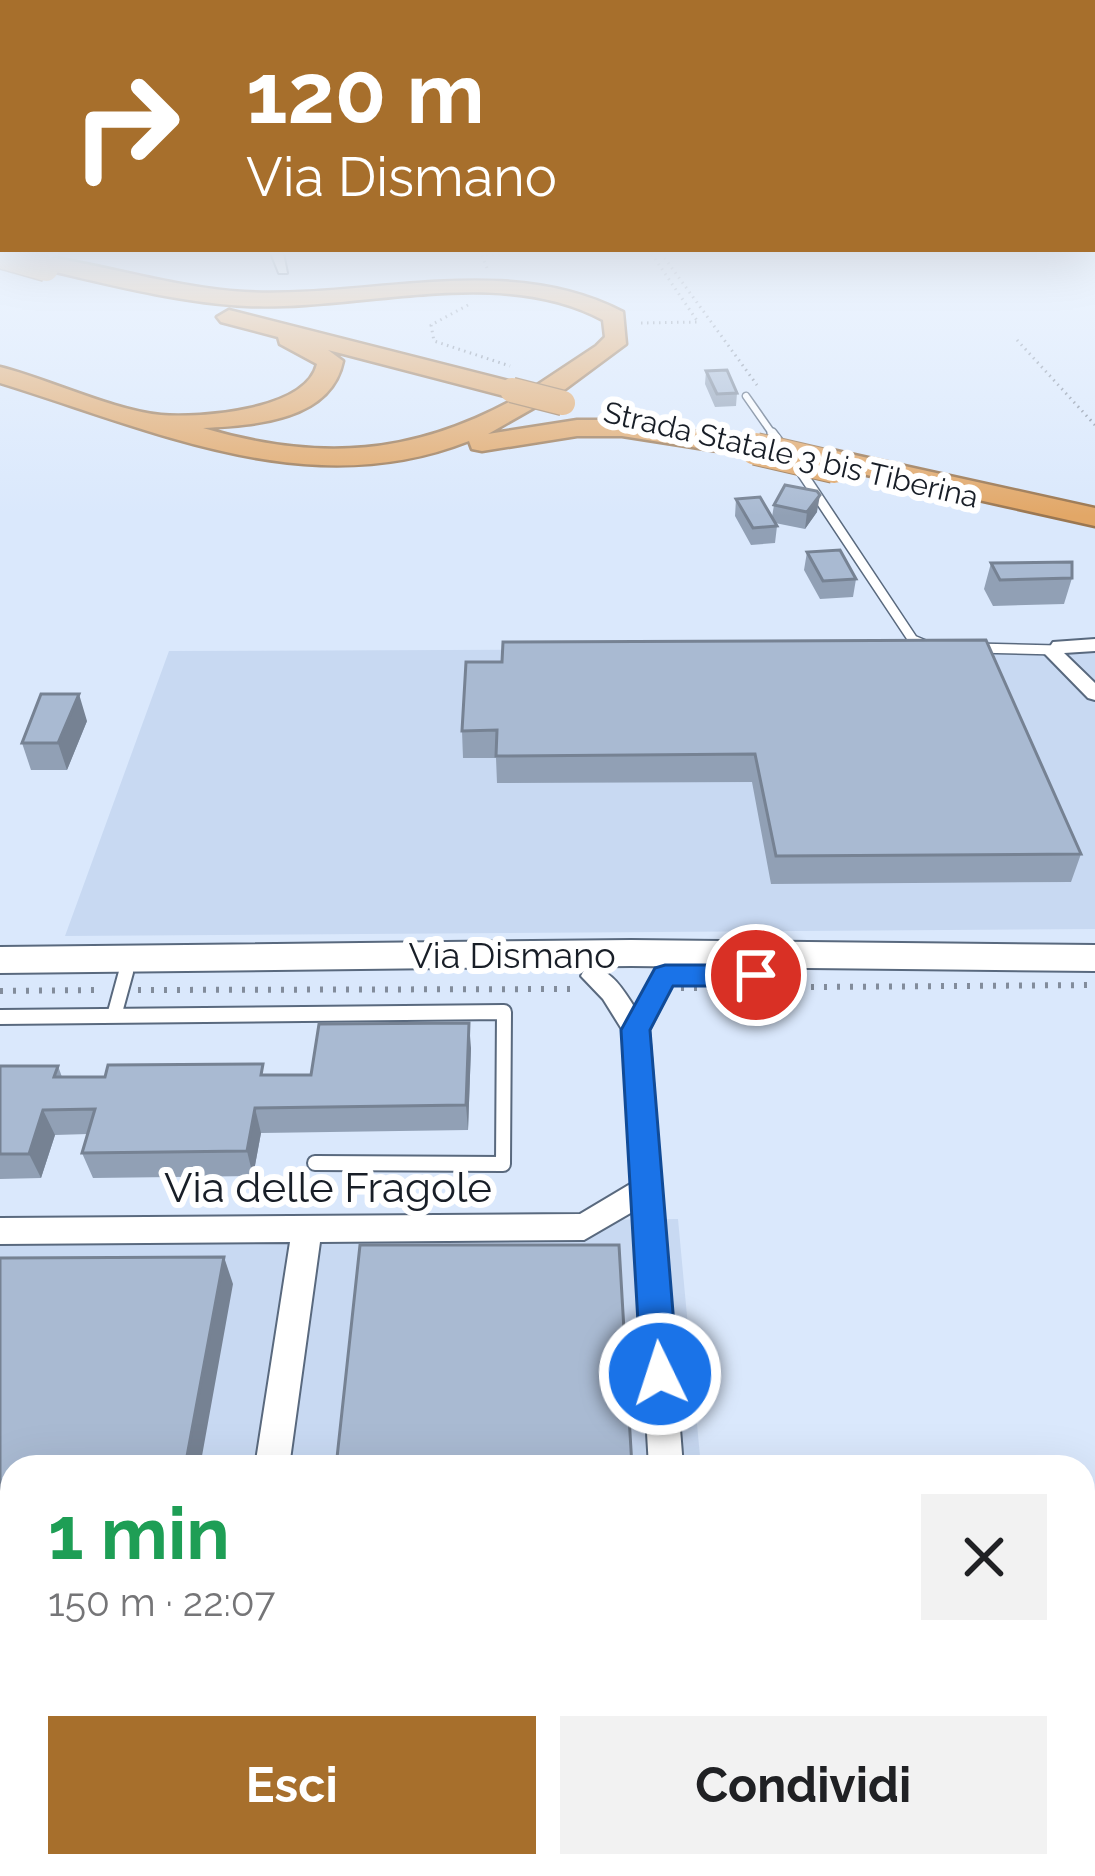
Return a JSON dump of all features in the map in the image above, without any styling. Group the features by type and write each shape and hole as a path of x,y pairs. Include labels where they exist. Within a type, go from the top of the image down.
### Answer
{"highway":[{"path":"120,414 177,420 254,415 303,400 331,374 330,361 316,350 288,341"},
{"name":"Strada Statale 3 bis Tiberina","path":"342,341 515,380"},
{"name":"Strada Statale 3 bis Tiberina","path":"361,341 515,380 567,400 1095,521"},
{"path":"405,341 428,358 515,380"},
{"path":"388,455 489,428 615,341"},
{"path":"4,376 264,455 388,455 577,428 622,428 763,444"}],"main road":[{"name":"Via Dismano","path":"0,960 122,986 632,953 1095,958"},
{"name":"Via Dismano","path":"0,982 591,986 1095,975"}],"street":[{"path":"1095,645 1054,654 1095,694"},
{"path":"636,1030 664,984"},
{"path":"591,986 612,992 636,1030 665,1455"},
{"name":"Via delle Fragole","path":"0,1231 584,1227 646,1189"},
{"path":"274,1455 307,1230"}],"lane":[{"path":"746,397 763,444"},
{"path":"796,464 914,640 931,648"},
{"path":"952,648 1057,650"},
{"path":"0,1017 122,986 504,1012 503,1164 315,1163"}],"path":[{"path":"434,341 515,380"},
{"path":"724,341 761,391"},
{"path":"1018,341 1095,425"},
{"path":"664,984 1095,985"},
{"path":"0,991 122,986 591,986"}],"shaded area":[{"path":"916,648 920,655 1095,651 1095,929 65,936 169,651"},
{"path":"678,1219 700,1455 0,1455 0,1227"}],"building":[{"path":"727,370 737,393 717,394 706,371"},
{"path":"785,485 820,495 807,512 774,505"},
{"path":"760,497 777,526 753,528 736,499"},
{"path":"840,550 856,579 823,581 807,552"},
{"path":"1072,562 1072,578 1000,580 991,563"},
{"path":"986,640 1081,854 776,856 755,754 496,756 497,730 462,731 466,662 502,662 503,642"},
{"path":"41,694 79,694 58,743 22,743"},
{"path":"469,1023 466,1105 255,1108 247,1151 82,1153 95,1109 43,1110 29,1154 0,1154 0,1066 58,1066 54,1077 105,1077 108,1065 263,1064 261,1075 311,1075 319,1024"},
{"path":"360,1245 619,1245 631,1455 337,1455"},
{"path":"224,1257 187,1455 0,1455 0,1258"}],"route":[{"path":"660,1374 636,1030 665,975 756,975"}]}
